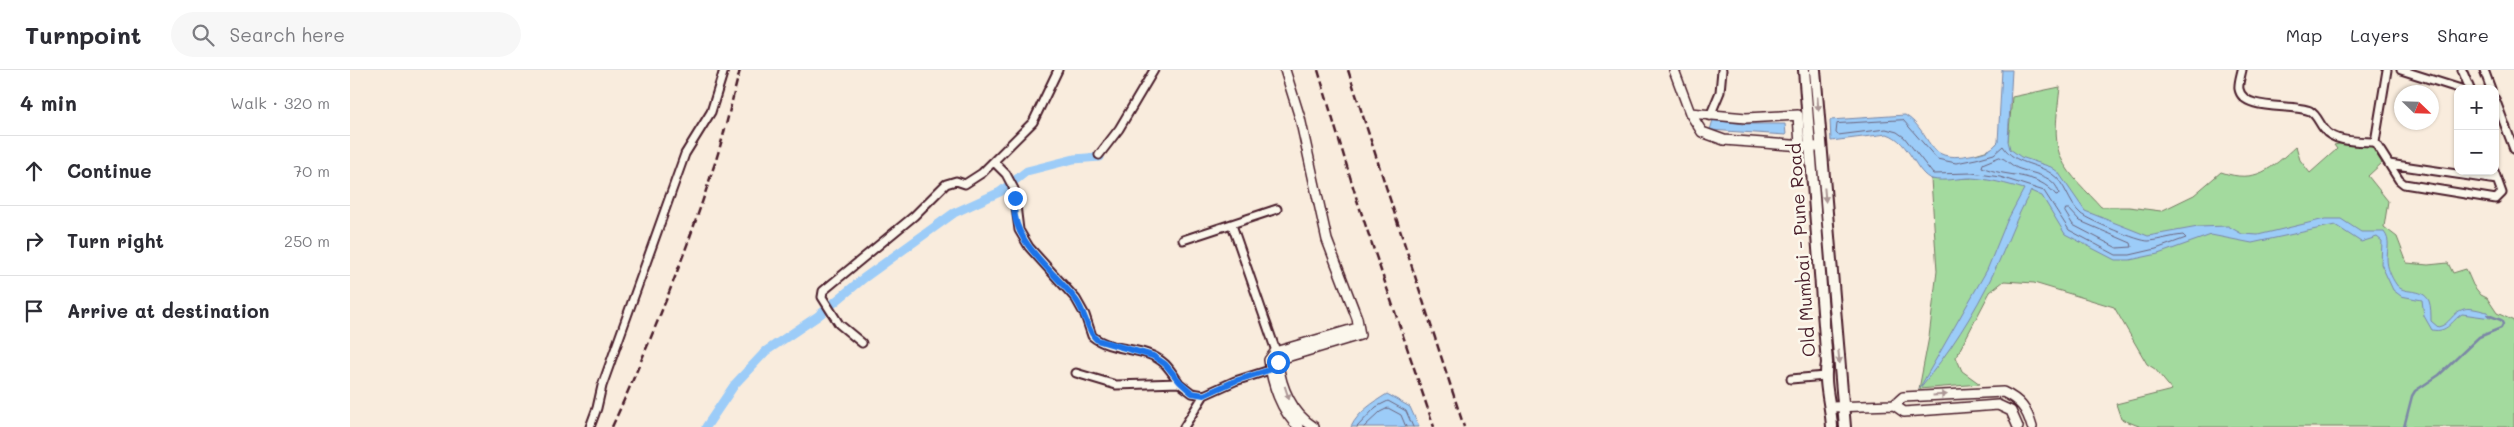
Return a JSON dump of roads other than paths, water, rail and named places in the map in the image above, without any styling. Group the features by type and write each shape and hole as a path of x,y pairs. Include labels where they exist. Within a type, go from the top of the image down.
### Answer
{"main road":[{"name":"Old Mumbai - Pune Road","path":"1804,70 1806,104 1816,147 1844,407 1844,427"},
{"name":"Old Mumbai - Pune Road","path":"1816,70 1816,147 1827,363 1825,376 1831,407 1832,427"}],"street":[{"path":"590,427 602,386 685,154 711,112 724,70"},
{"path":"862,343 839,324 831,312 822,294 826,287 914,216 946,184 956,181 965,184 994,162 1033,122 1058,70"},
{"path":"1099,155 1103,154 1154,70"},
{"path":"1184,427 1204,395 1276,362 1358,332 1357,318 1328,240 1300,118 1285,70"},
{"path":"1674,70 1690,112 1702,132 1714,138 1724,140 1816,147"},
{"path":"1710,116 1720,92 1722,70"},
{"path":"2242,70 2239,89 2243,97 2250,102 2308,110 2314,114 2331,136 2375,142"},
{"path":"2387,70 2375,142 2404,184 2496,199 2502,193 2495,175"},
{"path":"2402,70 2454,87"},
{"path":"2462,70 2468,85"},
{"path":"2484,70 2490,85"},
{"path":"1800,145 1798,115 1806,104"},
{"path":"2499,110 2514,149"},
{"path":"1690,112 1710,116 1746,118 1798,115"},
{"path":"994,162 1006,174 1014,189 1020,230 1029,247 1076,299 1085,314 1092,336 1104,343 1153,356 1165,364 1192,393 1204,395"},
{"path":"2389,164 2497,180"},
{"path":"1183,240 1277,209"},
{"path":"1232,225 1290,401 1298,415 1314,427"},
{"path":"1276,362 1282,405 1291,420 1300,427"},
{"path":"1076,373 1116,385 1180,382"},
{"path":"1791,379 1825,376"},
{"path":"1831,407 1894,405 1904,412 1998,405 2011,412 2017,425 2031,424 2027,410 2017,399 2003,392 1903,397 1894,405"}],"water":[{"path":"2002,70 2012,70 2008,141 2010,149 2021,157 2051,167 2058,172 2085,211 2148,236 2198,227 2228,226 2242,234 2258,235 2325,219 2341,219 2361,232 2384,232 2388,242 2387,259 2392,278 2399,288 2426,296 2430,305 2431,321 2438,327 2445,324 2460,311 2467,309 2488,312 2491,318 2462,314 2446,328 2432,330 2424,316 2422,300 2401,296 2393,290 2381,264 2382,241 2377,237 2361,242 2335,225 2252,243 2211,235 2158,254 2130,260 2115,260 2065,234 2042,196 2031,191 1978,303 1951,347 1919,389 1987,270 2007,221 2024,189 1978,179 1932,179 1921,171 1901,143 1887,134 1831,141 1830,120 1905,115 1921,130 1936,151 1944,155 1955,157 1989,150 1998,142"},
{"path":"1713,120 1743,124 1785,124 1786,135 1710,130"},
{"path":"1387,394 1410,407 1419,427 1351,427 1362,412"}],"waterway":[{"path":"706,427 735,384 766,351 818,316 864,278 954,213 1000,192 1027,171 1074,159 1100,157"},
{"path":"2404,427 2415,391 2439,375 2479,337 2501,328 2503,324 2501,320 2488,315"}],"railway":[{"path":"612,427 640,364 691,235 717,157 740,70"},
{"path":"1318,70 1357,200 1434,427"},
{"path":"1348,70 1464,427"}]}
